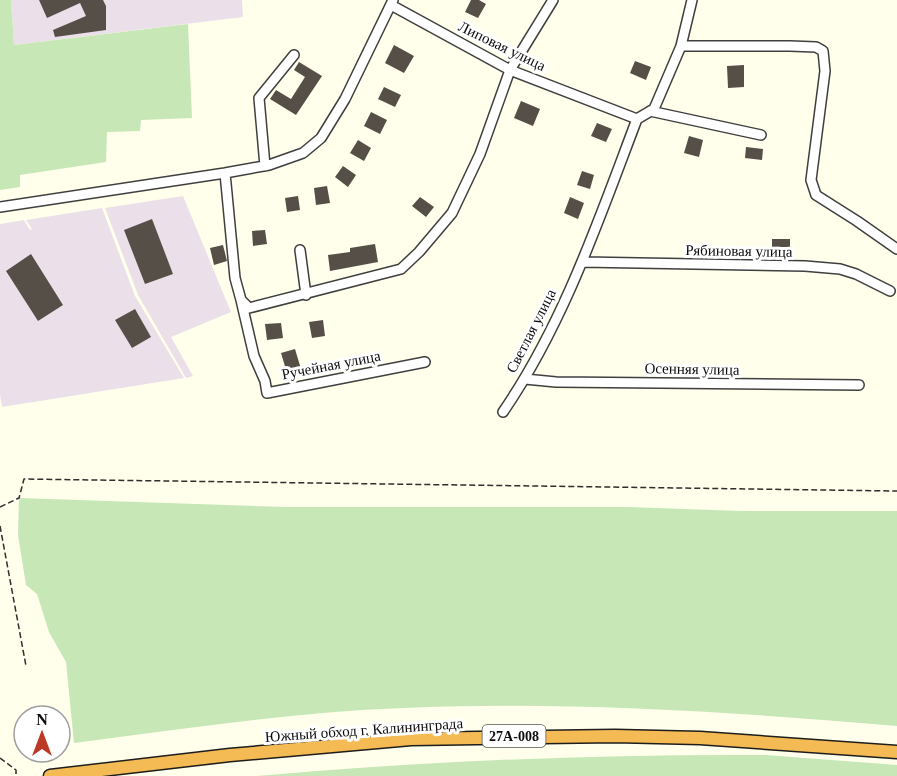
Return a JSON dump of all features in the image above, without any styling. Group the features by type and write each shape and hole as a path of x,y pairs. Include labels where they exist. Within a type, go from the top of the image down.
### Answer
{"highway":[{"name":"Южный обход г. Калининграда","path":"50,776 230,755 411,739 525,736 657,737 897,752"}],"street":[{"path":"225,173 234,278 241,300 249,308 401,269 419,252 452,213 480,154 510,70 553,0"},
{"path":"637,119 654,109 681,46 692,0"},
{"path":"0,207 265,166 303,153 321,138 345,99 392,2"},
{"name":"Липовая улица","path":"392,2 510,70 637,119"},
{"path":"681,46 790,46 816,47 823,51 825,71 811,180 816,195 897,249"},
{"path":"265,166 259,98 294,55"},
{"path":"650,111 761,135"},
{"name":"Светлая улица","path":"502,412 525,379 583,262 637,119"},
{"path":"300,250 306,295"},
{"name":"Рябиновая улица","path":"583,262 804,266 840,269 856,274 890,291"},
{"name":"Ручейная улица","path":"241,300 254,356 266,381 267,393 425,362"},
{"name":"Осенняя улица","path":"525,379 590,382 858,385"}],"path":[{"path":"0,507 19,498 24,479 897,491"},
{"path":"0,526 26,666"},
{"path":"0,758 16,770 16,776"}],"shaded area":[{"path":"11,0 242,0 243,17 14,45"},
{"path":"183,196 231,312 171,337 193,376 186,378 138,295 105,208"},
{"path":"102,208 135,296 184,378 2,407 0,395 0,224 24,220 30,230 32,229 26,220"}],"green space":[{"path":"0,0 11,0 14,45 188,24 192,118 141,120 140,131 107,132 106,162 20,175 20,187 0,190"},
{"path":"19,498 287,507 628,507 741,511 897,511 897,726 650,709 465,706 321,713 74,743 72,704 70,704 66,662 49,632 37,594 26,585 18,535"},
{"path":"766,755 897,765 897,776 257,776 384,766 511,760"}],"building":[{"path":"39,0 103,0 106,6 106,30 55,37 53,30 86,16 80,3 47,18"},
{"path":"471,0 479,0 486,4 478,18 465,12"},
{"path":"394,45 414,56 404,73 385,63"},
{"path":"635,61 651,67 646,80 630,73"},
{"path":"299,62 322,76 296,115 270,99 276,90 291,99 305,77 294,70"},
{"path":"744,65 744,87 728,88 727,66"},
{"path":"384,87 401,95 395,107 378,99"},
{"path":"521,101 540,109 533,126 514,118"},
{"path":"371,112 387,120 380,134 364,126"},
{"path":"597,123 612,129 606,142 591,136"},
{"path":"689,136 703,140 699,157 684,153"},
{"path":"358,140 371,148 364,161 350,153"},
{"path":"746,147 763,149 762,160 745,158"},
{"path":"343,166 356,175 348,187 335,177"},
{"path":"582,171 594,175 590,189 577,185"},
{"path":"327,186 330,203 316,205 314,188"},
{"path":"298,196 300,210 287,212 285,198"},
{"path":"420,197 434,207 426,217 412,206"},
{"path":"570,197 584,203 578,219 564,213"},
{"path":"152,219 173,274 145,284 124,230"},
{"path":"265,230 267,244 253,246 252,231"},
{"path":"772,239 790,239 790,251 772,251"},
{"path":"375,244 378,262 330,271 328,255 350,252 350,248"},
{"path":"223,245 227,261 214,265 210,248"},
{"path":"31,254 63,305 38,321 6,271"},
{"path":"135,309 151,337 132,348 115,320"},
{"path":"323,320 325,336 312,338 309,322"},
{"path":"281,323 283,338 267,340 265,324"},
{"path":"295,349 301,369 287,373 281,353"}]}
